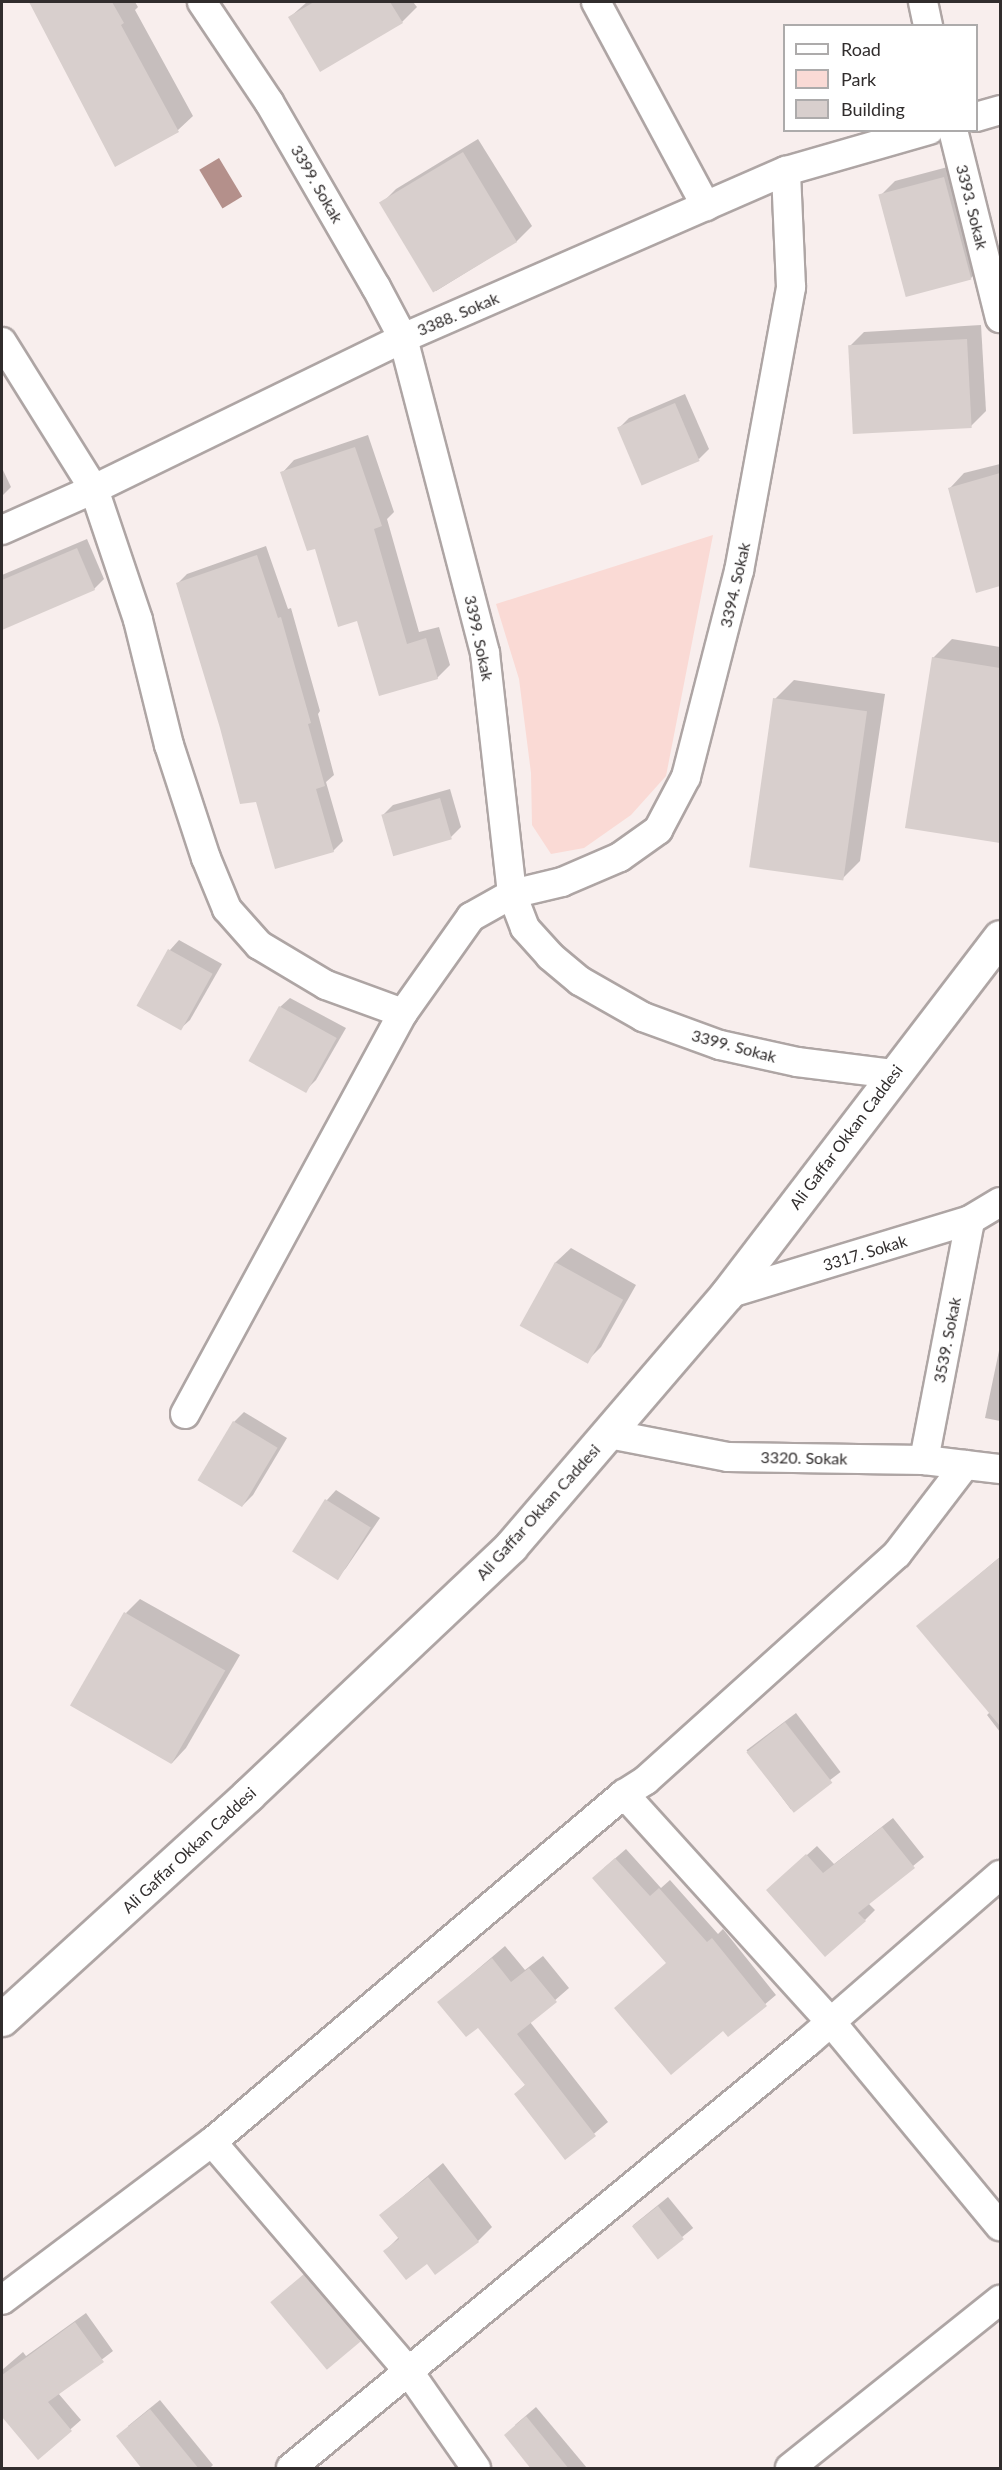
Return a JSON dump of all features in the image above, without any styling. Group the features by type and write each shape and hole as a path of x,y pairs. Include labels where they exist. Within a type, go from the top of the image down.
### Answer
{"street":[{"name":"3399. Sokak","path":"202,2 270,102 403,338 485,653 512,894 525,928 549,956 580,981 643,1017 720,1045 797,1062 894,1074"},
{"path":"596,2 706,206"},
{"path":"923,2 928,24"},
{"path":"978,116 1000,110"},
{"name":"3388. Sokak","path":"2,530 94,489 403,338 786,171 922,132"},
{"name":"3393. Sokak","path":"954,132 1000,318"},
{"name":"3394. Sokak","path":"184,1414 403,1013 471,917 512,894 562,882 620,857 658,831 686,777 740,571 791,287 786,171"},
{"path":"2,342 94,489 138,620 169,745 206,858 227,909 259,945 326,985 403,1013"},
{"name":"Ali Gaffar Okkan Caddesi","path":"2,2019 117,1917 405,1649 511,1546 727,1294 1000,937"},
{"name":"3317. Sokak","path":"727,1294 970,1220 1000,1202"},
{"name":"3539. Sokak","path":"924,1460 970,1220"},
{"name":"3320. Sokak","path":"609,1434 728,1457 924,1460 1000,1469"},
{"path":"2,2300 212,2142 624,1794 646,1780 897,1554 965,1465"},
{"path":"624,1794 831,2022 1000,2226"},
{"path":"291,2469 831,2022 1000,1875"},
{"path":"212,2142 410,2372 476,2469"},
{"path":"790,2469 1000,2300"}],"green space":[{"path":"713,535 666,776 631,815 584,848 551,854 532,825 531,773 519,679 496,604"}],"shaded area":[{"path":"219,158 242,197 222,208 199,170"}],"building":[{"path":"29,2 112,2 124,23 121,25 179,132 115,167"},
{"path":"314,2 390,2 403,23 320,72 288,17"},
{"path":"463,152 517,242 433,292 379,202"},
{"path":"944,177 971,279 906,297 878,195"},
{"path":"967,339 972,428 853,434 848,345"},
{"path":"675,403 700,461 642,486 617,428"},
{"path":"355,447 382,526 374,529 407,644 426,638 438,679 379,696 357,621 338,627 315,549 307,551 280,472"},
{"path":"1000,473 1000,586 976,593 948,488"},
{"path":"77,548 95,590 2,630 2,580"},
{"path":"257,555 278,618 281,617 311,723 308,724 325,786 316,789 334,852 275,869 256,802 240,804 220,728 176,583"},
{"path":"932,657 1000,668 1000,843 905,828"},
{"path":"773,698 867,711 843,881 749,867"},
{"path":"440,798 452,839 393,856 381,815"},
{"path":"168,949 213,974 181,1031 136,1006"},
{"path":"279,1006 337,1038 306,1093 248,1061"},
{"path":"555,1262 623,1300 588,1364 520,1326"},
{"path":"233,1421 278,1448 242,1507 197,1480"},
{"path":"325,1499 371,1528 338,1580 292,1552"},
{"path":"1000,1557 1000,1726 916,1626"},
{"path":"124,1612 225,1670 171,1764 70,1706"},
{"path":"785,1722 832,1783 794,1813 746,1752"},
{"path":"882,1827 915,1868 858,1913 866,1921 825,1957 766,1890 806,1854 823,1873"},
{"path":"615,1858 650,1896 659,1888 707,1942 712,1938 767,2006 728,2037 723,2031 671,2075 614,2008 666,1963 592,1878"},
{"path":"492,1958 511,1982 529,1968 557,2002 517,2034 596,2136 565,2160 514,2094 525,2085 478,2028 466,2037 437,2002"},
{"path":"428,2177 479,2242 435,2275 427,2264 406,2280 383,2251 399,2239 379,2215"},
{"path":"658,2206 684,2239 658,2259 632,2226"},
{"path":"304,2274 361,2341 327,2370 270,2302"},
{"path":"75,2322 104,2362 48,2402 72,2431 38,2460 2,2417 2,2375"},
{"path":"150,2409 199,2469 142,2469 116,2436"},
{"path":"526,2416 569,2469 531,2469 504,2435"}]}
